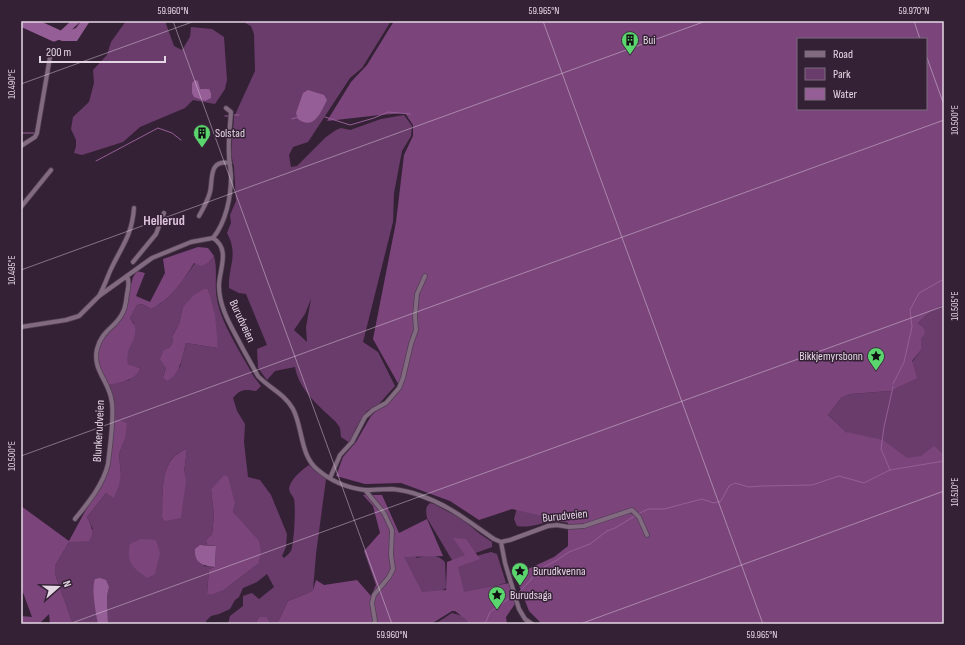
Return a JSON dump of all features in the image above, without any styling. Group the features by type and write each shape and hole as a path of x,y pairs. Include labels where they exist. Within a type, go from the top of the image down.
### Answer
{"street":[{"path":"21,146 35,138 37,133 50,57"},
{"path":"21,327 79,316 99,296 152,258 191,242 213,238 222,222 229,197 231,176 229,148 231,112 226,108"},
{"path":"199,216 210,192 210,182 215,167 221,163 230,163"},
{"path":"21,207 51,170"},
{"path":"99,296 126,241 132,225 134,208"},
{"path":"133,262 156,234 164,213"},
{"name":"Burudveien","path":"213,238 218,240 222,246 223,253 219,287 224,309 229,322 258,376 263,382 289,403 293,410 306,452 310,461 318,471 345,486 365,490 393,489 419,495 441,503 494,539 501,542 548,526 584,526 634,513 644,525 647,535"},
{"name":"Blunkerudveien","path":"74,519 91,498 107,471 112,403 107,384 97,367 96,356 103,335 124,312 129,286 128,276"},
{"path":"330,478 340,455 352,442 365,417 386,403 399,388 416,330 415,316 417,294 426,276"},
{"path":"365,490 384,513 392,530 391,555 393,569 389,577 374,595 372,603 375,621 374,624"},
{"path":"501,542 505,563 522,614 532,624"}],"green space":[{"path":"126,21 165,21 174,46 182,50 190,37 191,27 212,29 224,37 227,80 225,89 215,104 193,100 185,108 140,127 123,142 82,155 74,153 76,140 71,129 73,117 89,102 94,83 93,70 107,55 111,42"},
{"path":"247,21 391,21 362,68 350,78 308,142 293,147 289,155 291,167 297,166 326,137 341,128 350,130 381,119 404,115 412,126 411,136 402,151 394,193 393,222 363,342 378,352 395,386 378,405 367,411 356,428 350,443 341,437 340,428 336,422 305,390 297,375 295,367 275,371 267,380 258,368 257,349 267,345 246,294 239,293 229,288 233,254 227,233 231,223 230,215 236,201 234,167 231,154 234,117 255,71 254,34 251,26 245,23","holes":["311,299 306,327 307,342 294,330 305,314"]},
{"path":"214,256 216,267 216,293 222,318 232,339 254,377 261,386 256,391 240,391 233,398 237,411 245,424 244,442 248,477 260,480 271,495 287,534 286,547 282,556 284,558 291,551 294,534 295,503 289,489 291,482 309,465 326,479 316,554 313,590 288,601 278,622 271,624 267,617 259,617 255,624 228,624 230,616 243,606 243,596 252,593 259,599 274,587 267,574 257,582 243,588 239,597 235,600 230,609 211,616 206,621 206,624 108,624 107,596 109,587 96,605 98,624 73,624 55,574 55,566 69,542 93,529 87,517 106,493 114,497 121,475 119,454 125,439 114,419 114,400 109,385 129,380 140,368 128,364 126,358 134,323 130,318 137,305 142,304 151,309 164,301 176,289 195,263 209,262","holes":["208,289 218,348 186,343 180,367 163,377 169,348 173,342 172,337 179,324 183,307","187,449 184,472 162,516 164,477 171,460 178,453","211,490 235,504 233,512 240,521 258,564 224,590 207,595 209,569 215,567 204,566 200,545 207,545 206,540 212,534 214,515"]},
{"path":"944,304 944,483 846,432 828,415 841,398 850,394 890,391 921,350 921,339 924,328 918,323 929,313"},
{"path":"567,499 568,523 552,522 530,526 517,526 514,519 517,508"},
{"path":"430,503 462,519 492,542 492,547 454,561 452,560 427,518 426,511"},
{"path":"491,552 497,554 506,583 461,594 455,568 467,560"},
{"path":"411,553 417,558 435,556 445,562 446,588 440,592 425,597 398,556"},
{"path":"452,613 470,618 472,620 463,624 435,624"}],"shaded area":[{"path":"394,21 944,21 944,304 929,313 918,323 924,328 925,333 921,339 921,350 912,361 917,378 890,391 850,394 841,398 828,415 846,432 883,440 907,458 921,456 934,446 944,455 944,624 542,624 529,611 515,575 554,557 568,546 568,522 512,509 479,520 450,501 401,483 365,484 336,476 343,457 356,442 371,416 400,387 373,339 396,222 404,155 413,136 413,125 405,113 327,121 351,82 367,65"},
{"path":"198,247 208,248 214,256 209,262 201,266 194,263 176,289 158,305 151,309 142,304 137,305 130,318 134,324 135,335 127,357 128,364 140,368 135,376 123,382 109,385 98,365 97,355 100,340 123,316 133,277 137,271 145,273 136,296 150,302 165,273 163,259"},
{"path":"204,289 208,289 215,315 218,348 186,343 178,369 172,378 167,381 163,377 166,368 160,359 164,350 169,348 173,342 172,337 179,324 183,307 194,295"},
{"path":"114,419 127,423 125,439 119,454 121,475 114,498 106,493 87,517 92,532 89,541 69,542 55,566 55,574 73,624 50,624 49,614 39,624 21,624 21,616 32,617 21,587 21,506 69,541 110,465"},
{"path":"187,449 184,472 186,480 181,518 164,521 162,516 162,497 164,477 171,460 178,453"},
{"path":"224,475 228,477 235,504 233,512 259,541 261,553 258,564 224,590 207,595 209,569 215,567 216,546 207,545 206,540 212,534 214,515 211,490"},
{"path":"363,495 382,495 399,533 427,519 443,556 404,557 422,592 446,590 447,562 465,555 453,538 466,539 480,559 458,567 464,592 509,583 515,604 506,617 507,624 465,624 468,621 455,611 452,611 431,624 271,624 278,622 288,601 313,590 316,580 324,585 357,580 371,596 376,585 364,551 380,533 373,506"},
{"path":"141,539 156,540 160,553 155,574 147,578 137,571 131,564 129,556 130,544"},
{"path":"259,617 267,617 271,624 255,624"}],"water":[{"path":"21,21 40,21 64,32 76,28 81,21 90,21 77,41 62,41 21,24"},
{"path":"195,80 198,81 200,89 209,89 211,98 205,101 194,97 192,93 192,83"},
{"path":"308,90 324,95 327,100 316,118 308,123 298,119 296,113 303,93"},
{"path":"200,545 216,546 215,567 203,565 198,561 195,554 195,549"},
{"path":"100,578 106,580 109,587 107,596 108,624 98,624 96,614 94,583 95,579"}],"waterway":[{"path":"21,23 54,38 61,35 76,21"},
{"path":"325,117 350,125 388,112 410,114"},
{"path":"234,115 239,115"},
{"path":"292,119 298,117"},
{"path":"96,161 158,128 172,133 181,140"},
{"path":"21,133 34,133"},
{"path":"893,384 904,362 912,327 910,310 919,293 944,279"},
{"path":"890,470 881,449 884,427 893,387"},
{"path":"638,514 648,509 664,509 702,499 714,503 721,501 729,486 735,483 749,487 812,485 839,476 864,483 890,470 944,461"},
{"path":"517,594 531,580 535,572 569,552 590,544 607,531 635,516"},
{"path":"485,624 490,612 514,595"}],"place":[{"name":"Bui","path":"630,55"},
{"name":"Solstad","path":"202,148"},
{"name":"Bikkjemyrsbonn","path":"876,371"},
{"name":"Burudkvenna","path":"520,586"},
{"name":"Burudsaga","path":"497,610"}],"district":[{"name":"Hellerud","path":"164,220"}]}
